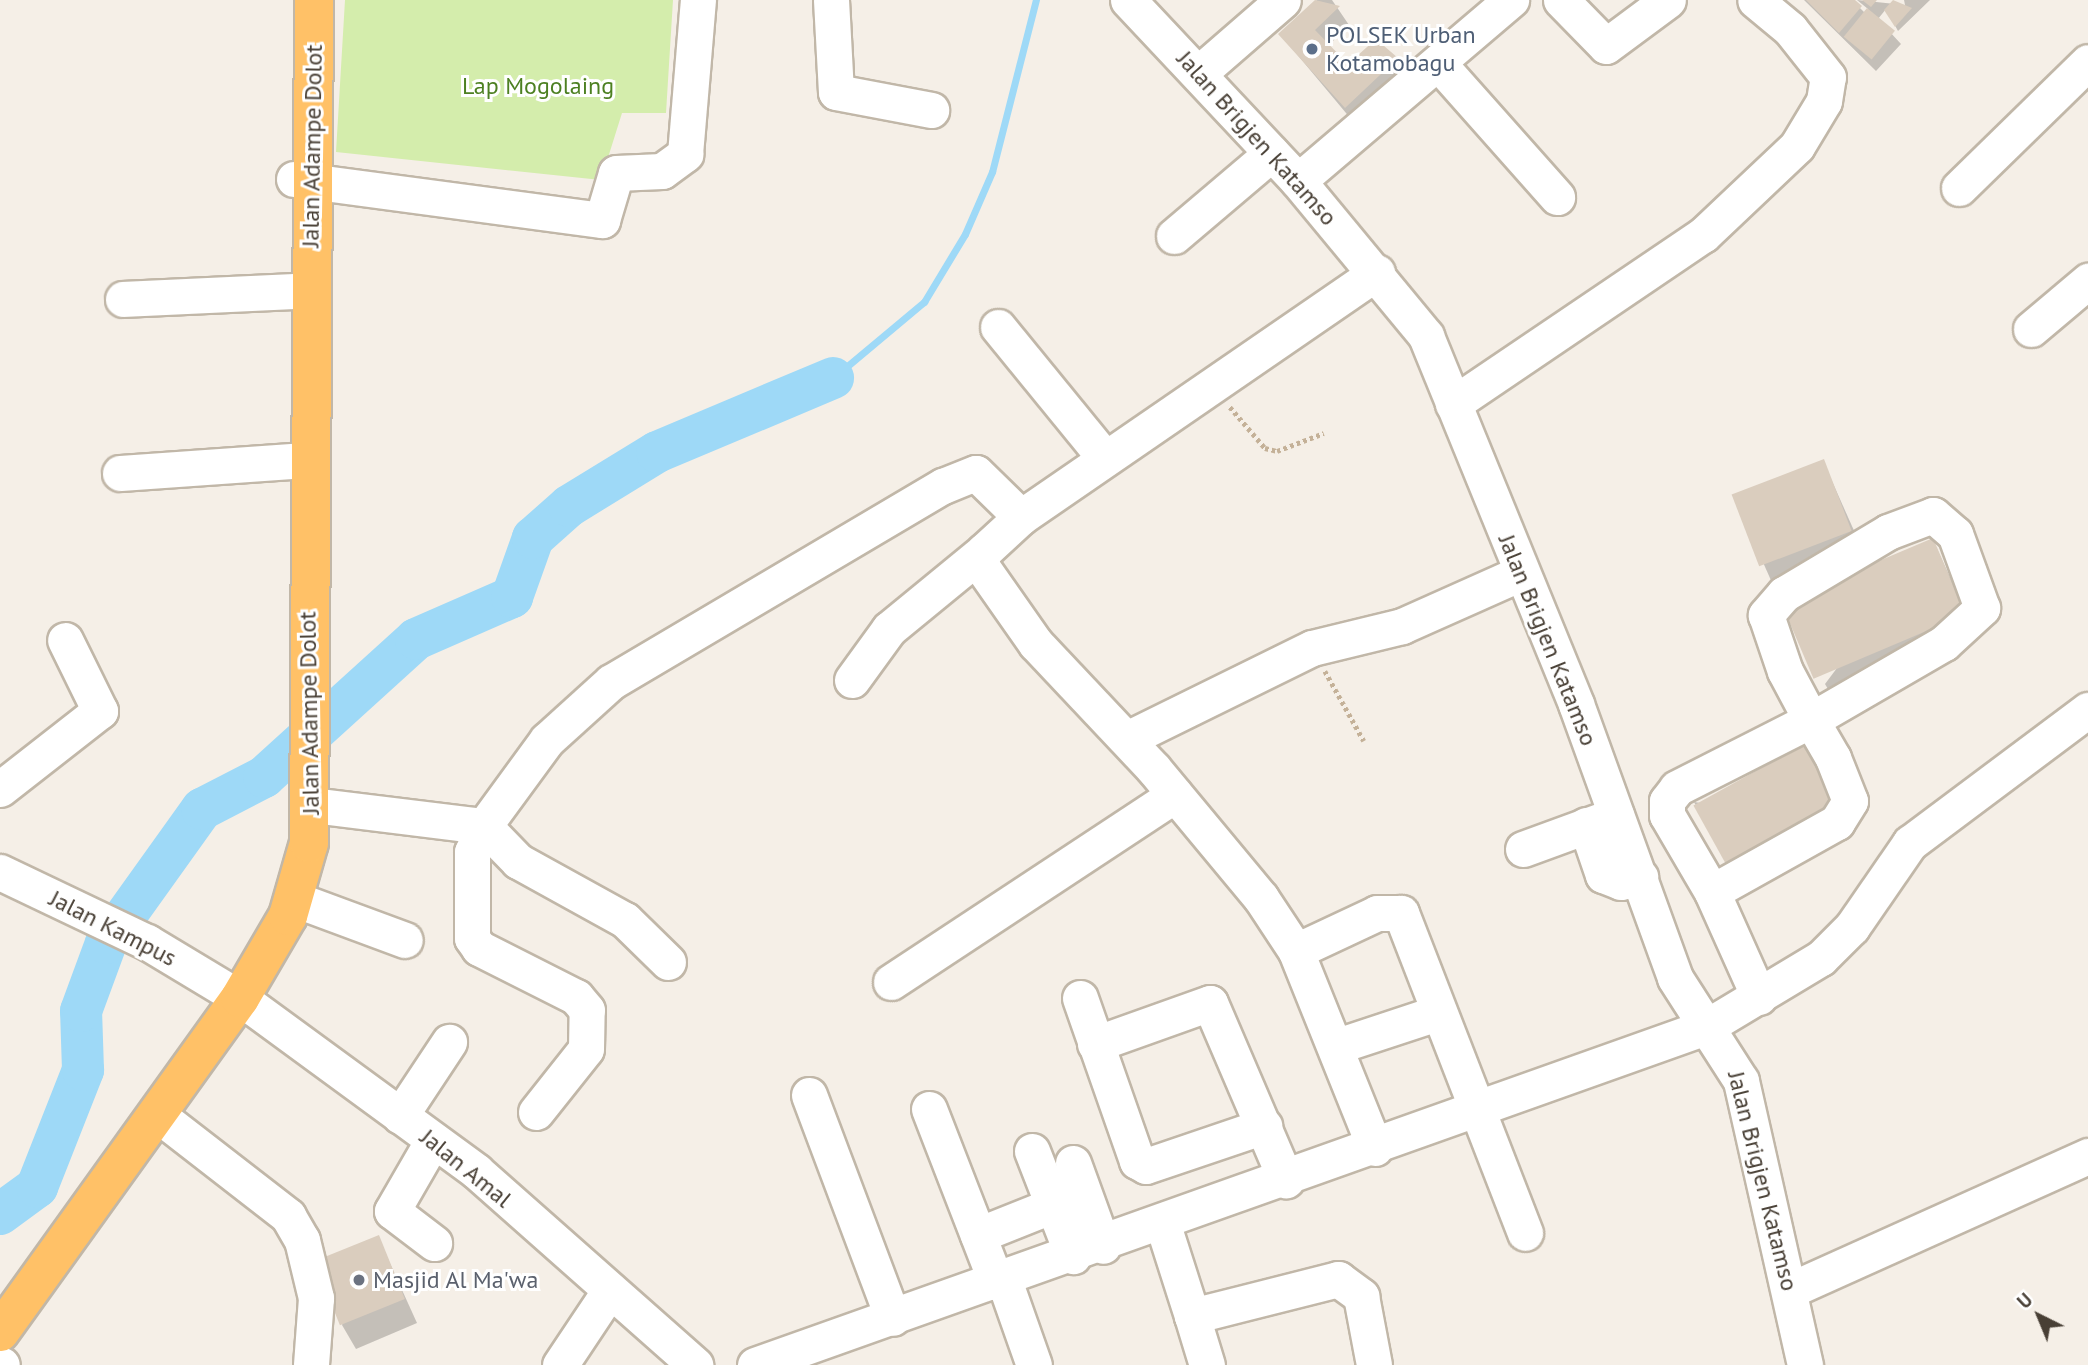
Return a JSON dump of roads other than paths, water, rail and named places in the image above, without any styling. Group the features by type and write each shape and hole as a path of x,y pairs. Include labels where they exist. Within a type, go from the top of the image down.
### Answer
{"highway":[{"name":"Jalan Adampe Dolot","path":"297,0 303,181 298,700"},
{"name":"Jalan Adampe Dolot","path":"0,1332 158,1115 232,993 294,899 304,783 298,700 292,461 293,291 314,0"},
{"name":"Jalan Adampe Dolot","path":"0,1305 232,993 280,877 304,783"}],"street":[{"path":"303,181 602,220 616,173 662,171 685,154 698,0"},
{"path":"831,0 836,92 931,110"},
{"name":"Jalan Brigjen Katamso","path":"1128,0 1298,181 1377,272 1426,336 1503,529 1601,820 1604,875 1621,882 1640,877 1675,978 1735,1066 1755,1137 1805,1365"},
{"path":"1199,73 1283,0"},
{"path":"1298,181 1439,64 1511,0"},
{"path":"1560,0 1606,46 1668,0"},
{"path":"1452,404 1703,235 1797,146 1824,101 1828,77 1790,29 1755,0"},
{"path":"1439,64 1557,197"},
{"path":"1959,188 2083,76"},
{"path":"1174,236 1272,153"},
{"path":"852,680 889,629 1021,517 1105,458 1216,387 1377,272"},
{"path":"2031,330 2088,281"},
{"path":"123,299 293,291"},
{"path":"998,327 1105,458"},
{"path":"120,473 292,461"},
{"path":"536,1112 586,1049 587,1010 576,997 479,948 472,938 472,852 484,826 547,740 611,682 943,486 976,473 1021,517"},
{"path":"1712,891 1845,813 1849,791 1811,720 1766,624 1770,605 1888,532 1920,517 1942,520 1955,534 1982,608 1944,643 1811,720 1677,788 1667,801 1667,815 1712,891 1759,997"},
{"path":"984,551 981,573 1007,608 1036,644 1127,739 1249,881 1296,951 1337,1046 1375,1148"},
{"path":"1127,739 1312,648 1402,626 1519,574"},
{"path":"0,789 100,710 65,640"},
{"path":"755,1365 1163,1225 1706,1027 1759,997 1838,944 1901,854 1928,828 2088,710"},
{"path":"304,783 484,826 518,861 625,920 668,962"},
{"path":"891,982 1175,795"},
{"path":"1523,849 1601,820"},
{"name":"Jalan Kampus","path":"0,872 147,942 232,993"},
{"path":"294,899 405,940"},
{"path":"1296,951 1377,913 1398,910 1474,1112 1525,1233"},
{"name":"Jalan Amal","path":"232,993 483,1178 695,1365"},
{"path":"1080,998 1131,1154 1146,1166 1264,1126"},
{"path":"1095,1044 1210,1003 1286,1180"},
{"path":"1337,1046 1437,1013"},
{"path":"400,1116 449,1042"},
{"path":"809,1095 892,1318"},
{"path":"929,1109 978,1235 1034,1365"},
{"path":"158,1115 288,1216 311,1269 317,1331 312,1360"},
{"path":"433,1140 392,1211 434,1243"},
{"path":"1032,1151 1053,1205 1088,1251"},
{"path":"1790,1290 2088,1156"},
{"path":"1073,1163 1088,1251"},
{"path":"978,1235 1053,1205"},
{"path":"1163,1225 1207,1365"},
{"path":"1192,1316 1338,1279 1361,1296 1374,1365"},
{"path":"560,1365 610,1290"}],"waterway":[{"path":"833,378 924,302 965,234 992,172 1036,0"},
{"path":"0,1214 37,1187 83,1070 81,1011 106,943 202,809 264,777 416,639 512,597 533,538 569,506 657,452 833,378"}],"place":[{"name":"POLSEK Urban Kotamobagu","path":"1312,49"},
{"name":"Masjid Al Ma'wa","path":"359,1280"}],"park label":[{"name":"Lap Mogolaing","path":"538,86"}]}
